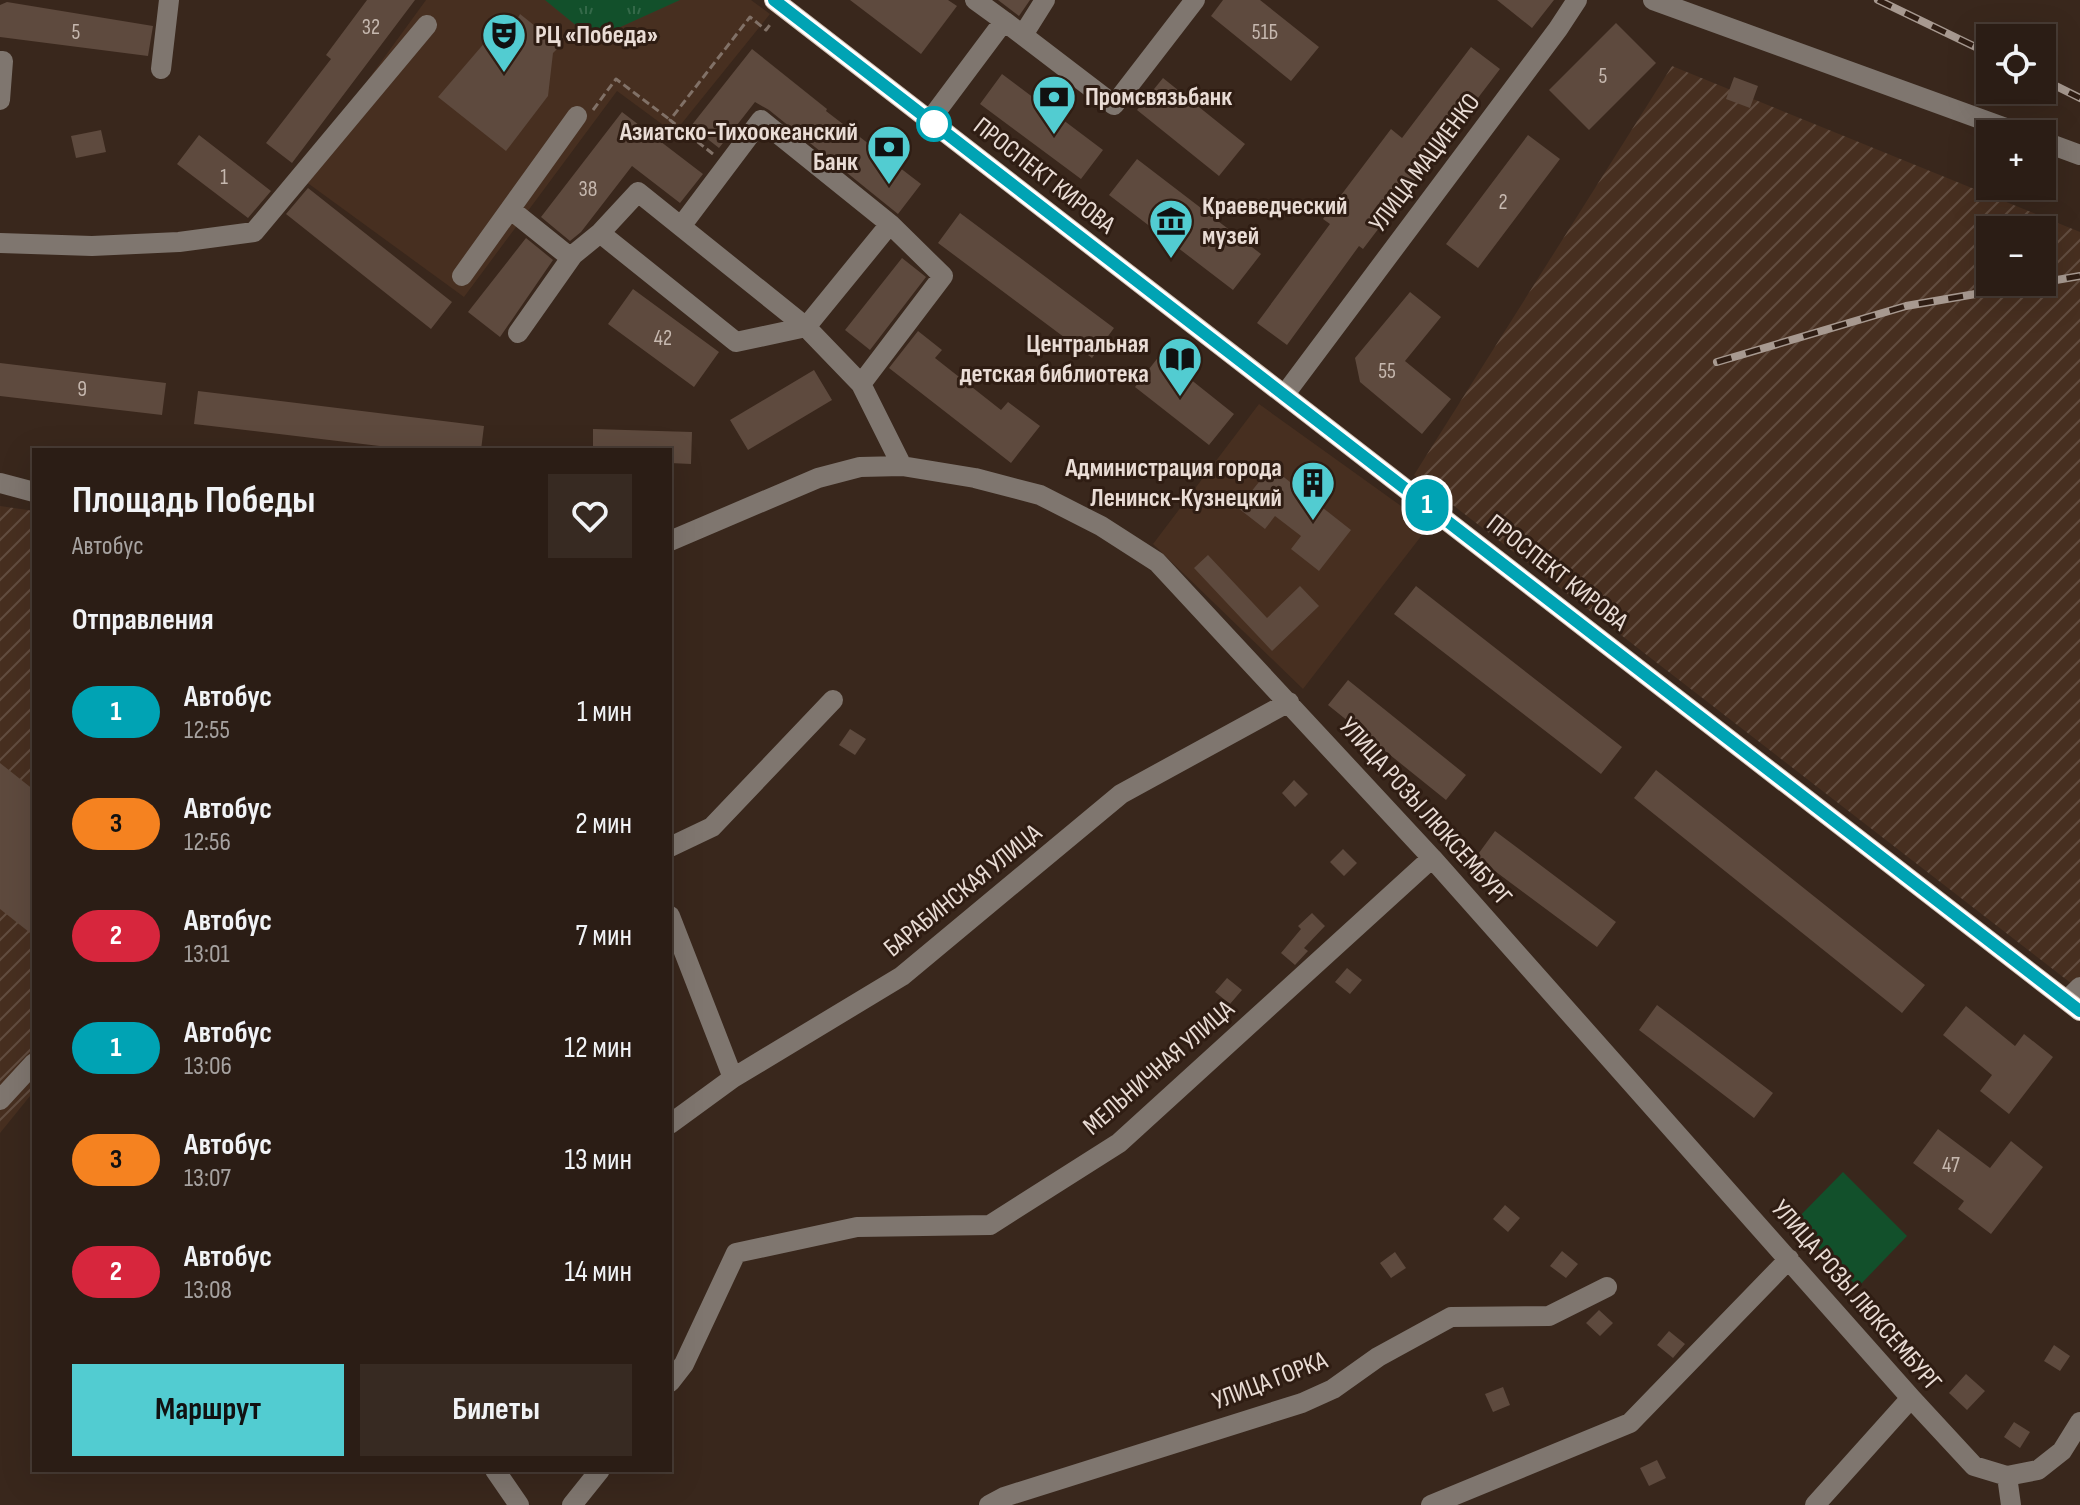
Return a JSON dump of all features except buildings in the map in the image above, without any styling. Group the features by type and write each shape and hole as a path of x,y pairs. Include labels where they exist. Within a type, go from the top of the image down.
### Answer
{"main road":[{"name":"ПРОСПЕКТ КИРОВА","path":"774,0 2076,999"}],"street":[{"path":"161,69 169,0"},
{"path":"975,0 1114,105 1195,0"},
{"path":"1023,35 1045,0"},
{"name":"УЛИЦА МАЦИЕНКО","path":"1285,394 1577,0"},
{"path":"1653,0 1983,120"},
{"path":"930,120 1004,21"},
{"path":"0,243 106,245 179,242 254,232 427,25"},
{"path":"0,61 3,61 0,100"},
{"path":"462,276 577,116"},
{"path":"682,225 761,120 890,224 943,276 861,384"},
{"path":"2056,146 2080,155"},
{"path":"518,333 571,258 600,233 638,192 806,327 861,384 902,466"},
{"path":"510,209 571,258"},
{"path":"600,233 736,342 806,327 890,224"},
{"name":"УЛИЦА РОЗЫ ЛЮКСЕМБУРГ","path":"672,540 818,478 860,467 902,466 975,478 1040,495 1101,526 1157,562 1432,858 1974,1466 2007,1476"},
{"path":"0,483 32,491"},
{"path":"672,846 712,827 833,700"},
{"name":"БАРАБИНСКАЯ УЛИЦА","path":"672,1123 733,1078 902,976 1121,794 1289,702"},
{"name":"МЕЛЬНИЧНАЯ УЛИЦА","path":"672,1379 684,1364 736,1253 857,1227 990,1225 1119,1143 1432,858"},
{"path":"672,921 733,1078"},
{"path":"0,1100 32,1065"},
{"path":"1431,1505 1630,1423 1789,1259"},
{"name":"УЛИЦА ГОРКА","path":"989,1505 1004,1497 1302,1403 1333,1389 1378,1357 1451,1317 1549,1316 1607,1287"},
{"path":"1815,1505 1911,1398"},
{"path":"2011,1505 2007,1476 2038,1470 2062,1451 2080,1422"},
{"path":"496,1472 519,1505"},
{"path":"572,1505 598,1472"}],"path":[{"path":"670,120 750,17 766,30"},
{"path":"577,116 584,122 616,79 727,165"}],"shaded area":[{"path":"426,0 751,0 770,14 674,133 617,91 464,297 298,176"},
{"path":"1672,66 1976,190 1976,200 2001,200 2041,216 1976,216 1976,296 2056,296 2056,222 2080,232 2080,983 2076,987 1414,475"},
{"path":"1259,404 1429,526 1303,689 1153,544"},
{"path":"0,506 32,511 32,1093 0,1133"}],"green space":[{"path":"545,0 680,0 605,34 578,27"},
{"path":"1843,1172 1907,1236 1858,1287 1793,1223"}],"railway":[{"path":"1878,0 1976,47"},
{"path":"2056,86 2080,98"},
{"path":"1717,362 1906,306 2080,276"}],"bus line":[{"name":"1","path":"774,0 2080,1011"}],"place":[{"name":"РЦ «Победа»","path":"504,74"},
{"name":"Промсвязьбанк","path":"1054,136"},
{"name":"Азиатско-Тихоокеанский Банк","path":"889,186"},
{"name":"Краеведческий музей","path":"1171,260"},
{"name":"Центральная детская библиотека","path":"1180,398"},
{"name":"Администрация города Ленинск-Кузнецкий","path":"1313,522"}]}
